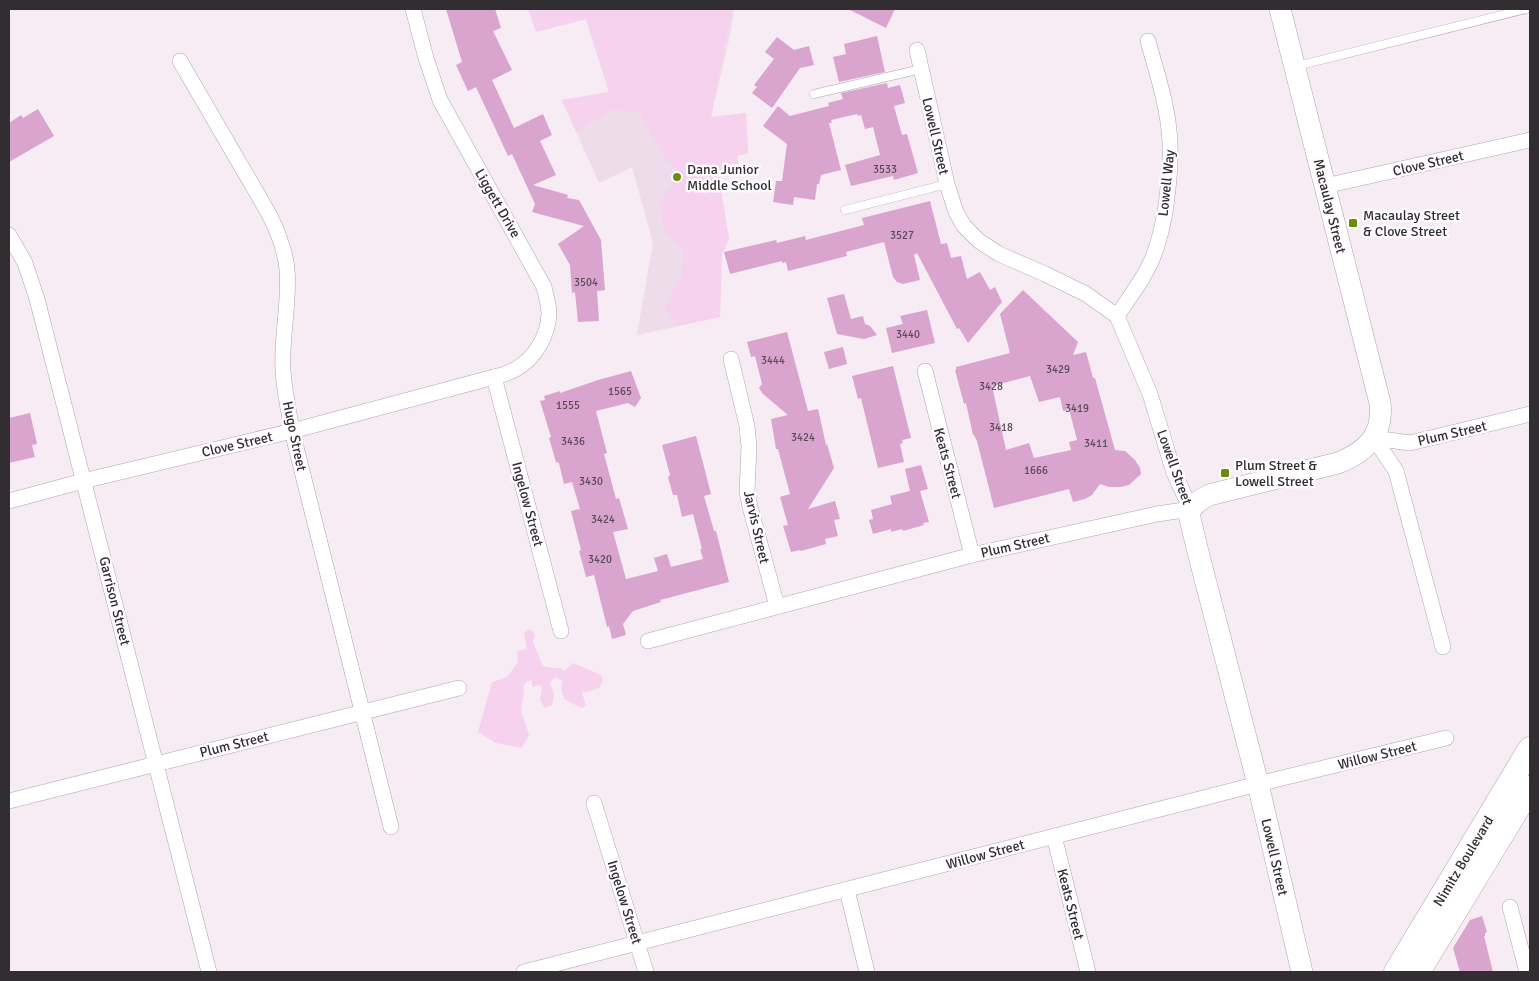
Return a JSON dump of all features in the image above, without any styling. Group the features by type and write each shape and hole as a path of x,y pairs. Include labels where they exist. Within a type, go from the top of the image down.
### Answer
{"main road":[{"name":"Nimitz Boulevard","path":"1396,972 1530,749"},
{"name":"Nimitz Boulevard","path":"1418,972 1530,788"}],"street":[{"name":"Liggett Drive","path":"413,9 434,86 440,100 540,279 546,296 549,314 547,326 536,350 517,368 494,377"},
{"name":"Macaulay Street","path":"1280,9 1380,403 1380,420 1374,438"},
{"name":"Lowell Way","path":"1117,316 1145,274 1153,256 1160,232 1168,190 1170,170 1169,130 1158,76 1148,41"},
{"name":"Lowell Street","path":"917,50 947,184 956,212 964,226 987,247 1004,257 1086,294 1117,316 1150,394 1174,473 1191,509 1189,514 1190,520 1258,784 1302,972"},
{"name":"Hugo Street","path":"180,61 269,214 278,234 287,269 283,370 292,431 391,827"},
{"name":"Clove Street","path":"1325,186 1530,140"},
{"name":"Garrison Street","path":"9,235 25,263 38,299 209,972"},
{"name":"Jarvis Street","path":"731,358 747,426 749,447 747,491 777,606"},
{"name":"Keats Street","path":"924,371 972,555"},
{"name":"Clove Street","path":"9,501 83,481 292,431 494,377"},
{"name":"Ingelow Street","path":"494,377 561,631"},
{"name":"Plum Street","path":"648,641 972,555 1157,514 1191,509 1199,500 1209,495 1344,461 1361,452 1374,438 1410,443 1530,414"},
{"path":"1374,438 1396,471 1443,647"},
{"name":"Plum Street","path":"9,801 459,688"},
{"name":"Willow Street","path":"524,972 1258,784 1446,738"},
{"name":"Ingelow Street","path":"594,803 646,972"},
{"name":"Keats Street","path":"1054,836 1088,972"},
{"path":"847,890 867,972"},
{"path":"1510,907 1527,972"}],"lane":[{"path":"1294,67 1526,9"},
{"path":"814,94 921,69"},
{"path":"845,210 947,184"}],"shaded area":[{"name":"Dana Junior Middle School","path":"528,9 734,9 731,31 711,117 746,113 748,153 737,156 739,167 718,172 729,239 722,254 720,317 637,335 653,243 632,167 599,183 562,100 609,92 586,19 536,32"},
{"name":"Dana Junior Middle School","path":"528,9 732,9 711,117 746,113 748,153 737,156 739,167 718,172 729,239 722,254 720,317 677,326 665,307 682,275 683,249 665,232 660,203 680,173 664,157 639,112 611,110 576,132 562,100 609,92 586,19 536,32"},
{"path":"530,629 535,634 533,642 543,666 561,668 564,671 573,663 601,675 603,680 599,688 582,693 586,706 581,708 564,699 561,687 563,681 555,677 550,683 554,694 552,705 545,708 540,700 542,687 540,685 532,687 532,680 526,682 523,687 521,710 529,735 522,748 496,743 478,732 492,682 507,677 518,662 517,651 527,649 524,633"}],"building":[{"path":"446,9 495,9 501,28 493,31 512,70 492,80 514,128 543,114 552,135 540,141 556,175 533,185 568,195 567,198 579,200 601,240 605,290 597,291 599,321 578,322 575,292 572,293 570,265 558,244 584,226 532,212 535,204 512,154 508,156 476,87 468,91 456,65 462,62"},
{"path":"848,9 895,9 886,28"},
{"path":"877,36 885,72 839,82 833,57 846,54 844,44"},
{"path":"777,37 794,50 809,46 814,65 800,68 772,108 752,93 757,87 754,85 774,59 765,52"},
{"path":"887,83 888,88 900,85 905,103 894,106 902,135 907,134 918,173 894,180 893,176 851,186 845,165 880,155 873,127 865,129 861,115 858,116 857,114 831,120 832,123 829,123 841,170 821,175 819,184 817,184 815,200 794,197 793,205 773,202 776,181 782,181 787,144 763,126 778,106 790,116 829,106 828,103 843,99 841,93"},
{"path":"38,109 54,136 9,162 9,123 21,115 23,118"},
{"path":"930,201 941,244 947,243 951,258 961,256 967,279 980,272 990,290 995,287 1002,302 968,343 959,328 957,329 917,253 914,255 920,280 903,284 897,282 893,277 884,242 846,252 847,256 788,271 786,262 782,263 782,261 730,274 724,252 776,240 777,243 805,236 806,240 864,225 862,218"},
{"path":"1023,290 1078,342 1073,355 1086,352 1115,450 1125,451 1135,460 1140,468 1141,474 1129,485 1109,487 1100,484 1092,495 1073,502 1069,489 994,508 977,441 973,435 966,403 964,404 955,370 956,367 1010,353 1000,314","holes":["1030,376 1039,402 1060,397 1063,411 1069,409 1077,440 1069,442 1071,450 1034,458 1029,443 1006,450 992,386"]},
{"path":"844,294 851,319 863,316 865,324 870,326 877,335 864,339 837,334 827,298"},
{"path":"927,310 935,343 892,353 886,328 903,324 900,316"},
{"path":"787,332 808,411 818,409 826,445 834,468 808,509 835,501 840,519 834,520 838,536 825,539 826,544 791,552 783,526 788,525 780,497 790,494 778,449 776,449 771,419 788,415 763,394 759,388 762,384 755,356 751,357 747,342"},
{"path":"843,347 847,364 829,369 824,352"},
{"path":"893,366 911,438 902,440 903,443 900,444 904,462 878,468 861,398 858,399 852,376"},
{"path":"631,371 641,398 635,407 628,403 596,411 607,453 604,454 616,499 619,498 628,529 613,532 626,579 658,571 654,558 667,554 671,567 703,559 693,514 682,517 677,495 673,495 662,445 696,436 711,494 704,496 714,531 716,531 729,582 660,600 661,602 633,611 623,624 626,635 612,639 609,626 607,627 594,575 586,577 579,551 581,550 571,511 580,509 572,482 564,484 559,463 556,462 549,438 551,437 540,401 545,400 544,396 560,391 560,393"},
{"path":"30,413 37,444 32,445 35,457 9,463 9,418"},
{"path":"921,465 928,489 920,491 929,522 903,531 902,529 891,532 891,529 873,534 869,520 873,519 871,510 892,504 890,496 910,491 905,469"},
{"path":"1482,916 1487,932 1484,936 1493,972 1460,972 1453,948 1470,920"}],"place":[{"name":"Dana Junior Middle School","path":"677,177"},
{"name":"Macaulay Street & Clove Street","path":"1353,223"},
{"name":"Plum Street & Lowell Street","path":"1225,473"}]}
